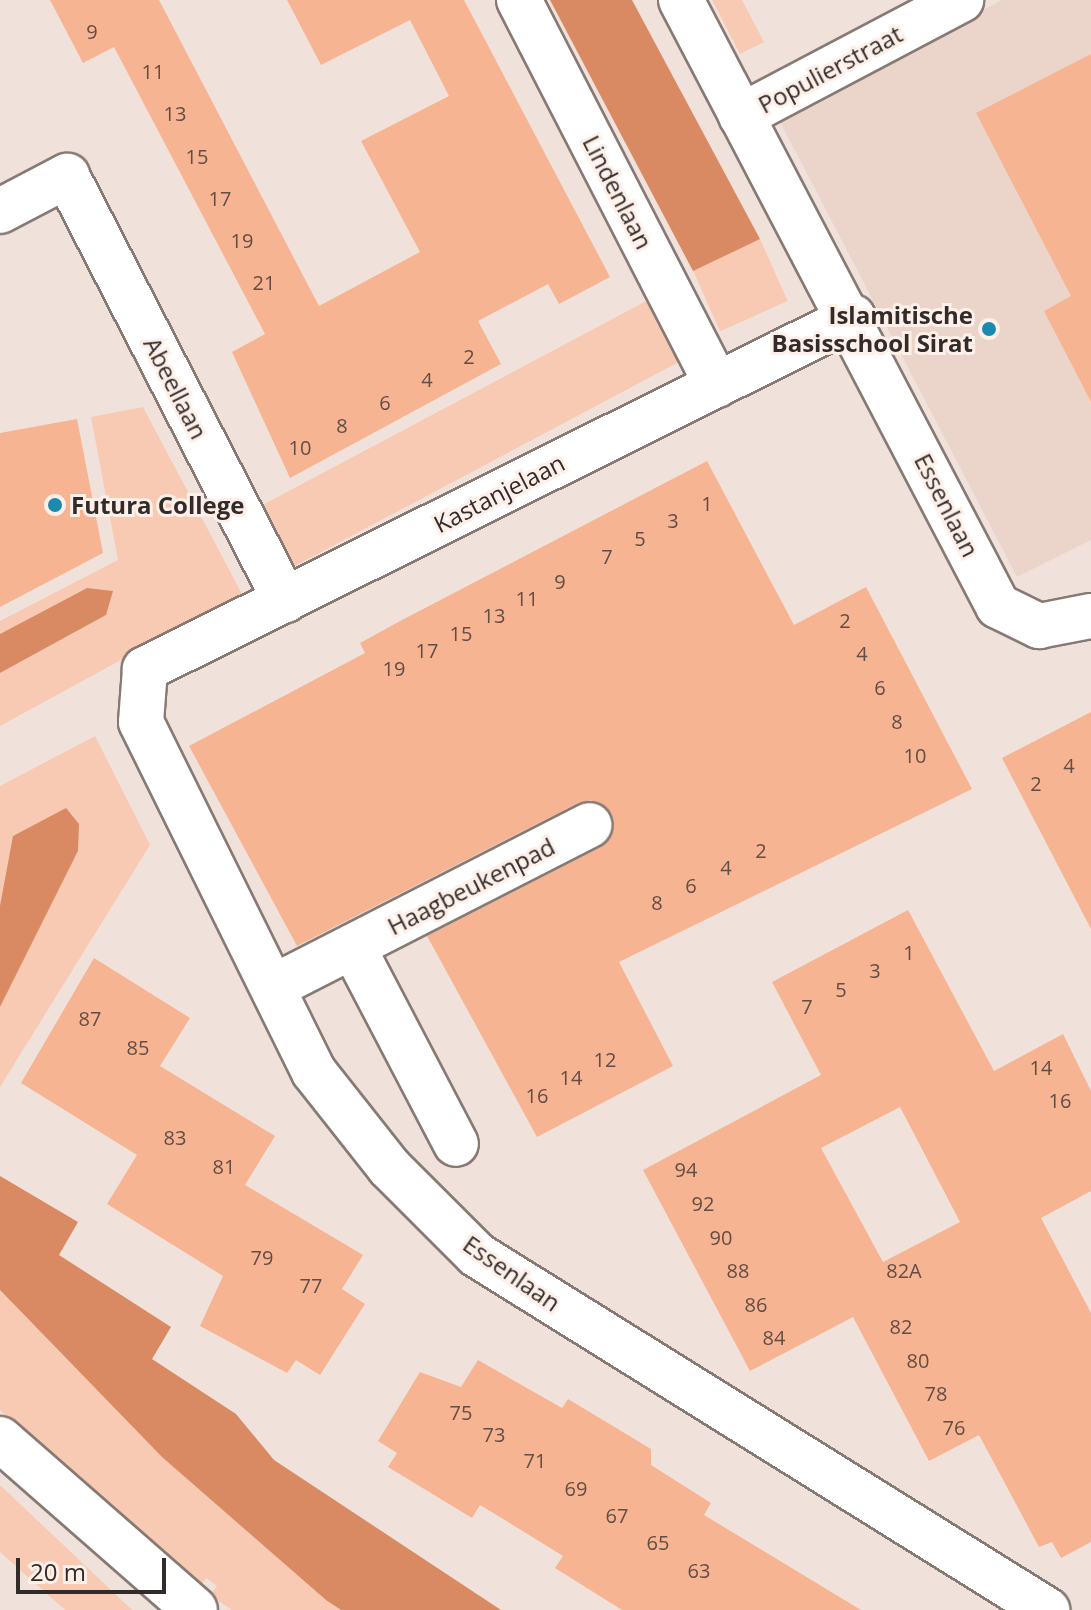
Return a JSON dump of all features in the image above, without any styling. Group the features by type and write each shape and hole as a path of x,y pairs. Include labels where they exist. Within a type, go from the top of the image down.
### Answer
{"street":[{"name":"Lindenlaan","path":"519,0 717,385"},
{"path":"681,0 741,116 853,317"},
{"name":"Populierstraat","path":"741,116 961,0"},
{"name":"Abeellaan","path":"0,211 67,176 285,600"},
{"name":"Kastanjelaan","path":"145,669 853,317"},
{"name":"Essenlaan","path":"853,317 998,606 1039,626 1091,616"},
{"name":"Essenlaan","path":"145,669 141,722 277,985 314,1072 389,1167 477,1255 1047,1610"},
{"name":"Haagbeukenpad","path":"277,985 589,825"},
{"path":"353,947 456,1144"},
{"path":"0,1439 195,1610"}],"shaded area":[{"path":"550,0 632,0 760,239 693,271"},
{"path":"712,0 742,0 764,42 740,54"},
{"name":"Islamitische Basisschool Sirat","path":"1002,0 1091,0 1091,540 1017,577 778,118"},
{"path":"760,239 788,301 720,331 692,269"},
{"path":"652,298 684,359 285,571 253,510"},
{"path":"143,407 242,594 0,726 0,673 106,615 87,588 0,634 0,621 118,560 91,417"},
{"path":"87,588 113,591 106,615 0,673 0,634"},
{"path":"95,736 150,845 0,1087 0,1007 78,851 0,906 0,786"},
{"path":"66,808 79,824 78,851 0,1007 0,906 13,836"},
{"path":"0,1176 78,1222 59,1255 171,1327 152,1359 236,1414 274,1460 501,1610 341,1610 326,1600 162,1457 0,1290"},
{"path":"0,1290 162,1457 341,1610 232,1610 210,1595 217,1586 206,1578 200,1588 71,1480 0,1410"},
{"path":"0,1485 133,1610 65,1610 0,1552"}],"building":[{"path":"50,0 159,0 319,306 420,252 361,141 449,96 410,20 321,65 287,0 464,0 610,277 559,304 548,284 478,321 501,364 290,478 232,352 265,334 114,47 83,63"},
{"path":"1091,54 1091,402 1044,311 1071,296 976,113"},
{"path":"77,419 103,553 0,607 0,433"},
{"path":"707,461 794,625 866,587 972,789 619,962 673,1066 537,1137 427,936 601,847 614,827 611,813 591,800 578,803 297,946 189,746 365,653 360,643"},
{"path":"1091,712 1091,929 1002,758"},
{"path":"908,910 994,1071 1063,1034 1091,1091 1091,1191 1041,1218 1091,1313 1091,1542 1061,1558 1052,1542 1039,1547 979,1435 929,1461 853,1317 750,1371 643,1170 821,1075 772,982","holes":["900,1107 960,1222 883,1262 821,1148"]},
{"path":"94,958 190,1018 160,1066 275,1136 245,1185 363,1255 342,1289 365,1304 320,1375 296,1360 287,1373 200,1326 223,1276 107,1204 137,1155 21,1083"},
{"path":"478,1360 562,1408 568,1399 651,1449 651,1465 711,1503 704,1515 861,1610 622,1610 555,1568 563,1556 521,1530 480,1505 472,1518 388,1467 397,1453 378,1441 420,1372 461,1387"}],"place":[{"name":"Islamitische Basisschool Sirat","path":"989,329"},
{"name":"Futura College","path":"55,505"}]}
